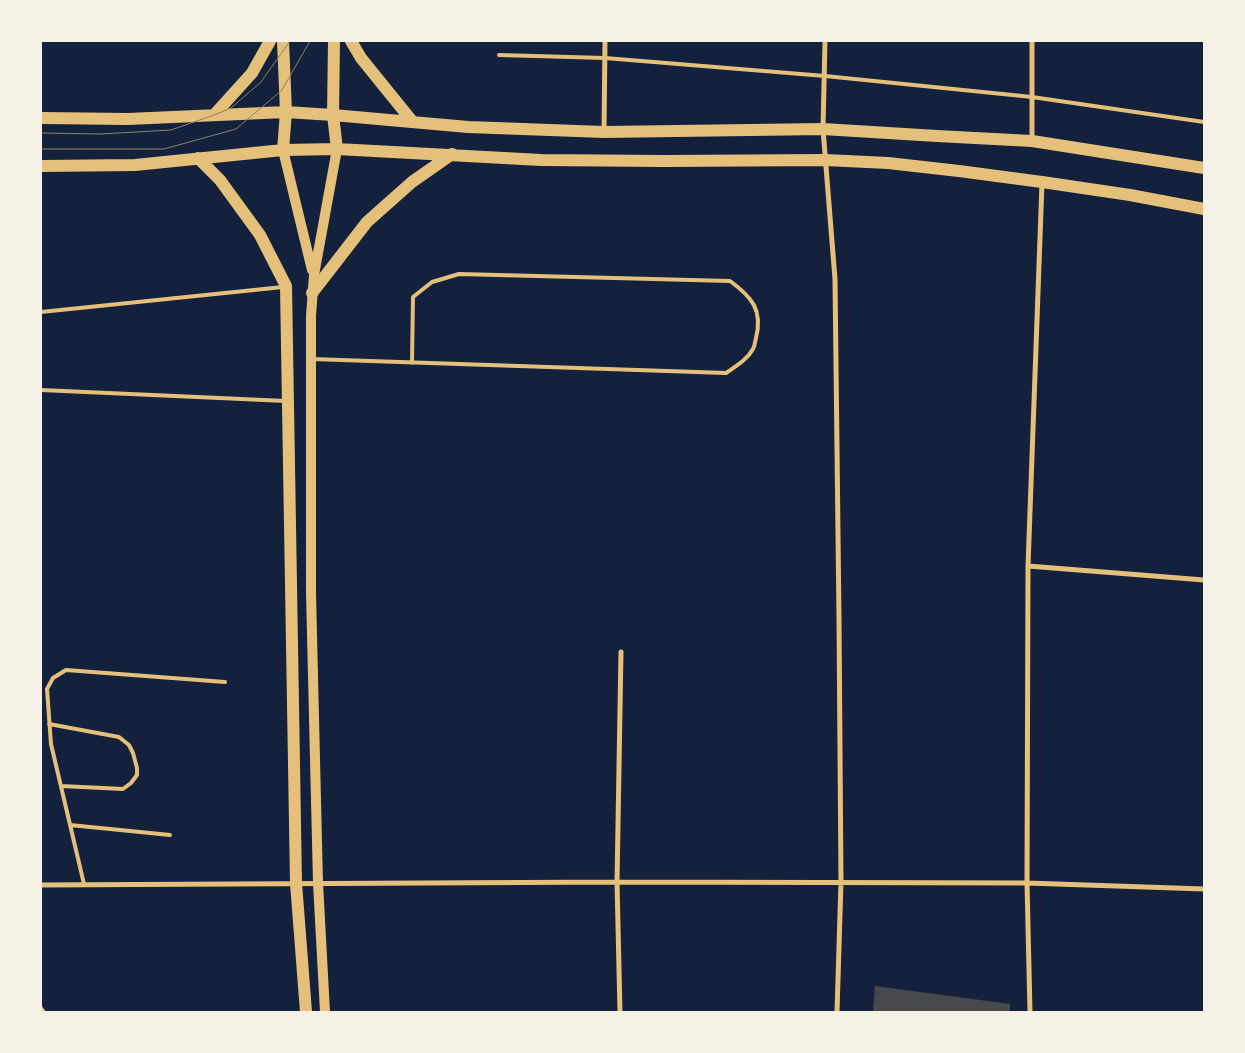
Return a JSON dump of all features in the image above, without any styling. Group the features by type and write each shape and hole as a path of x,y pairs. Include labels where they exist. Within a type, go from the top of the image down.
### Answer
{"main road":[{"path":"214,115 252,73 270,41"},
{"path":"283,41 286,112 283,150 314,275"},
{"path":"325,1012 318,883 311,594 311,316 314,275 337,149 333,114 334,41"},
{"path":"351,41 361,58 412,121"},
{"path":"41,118 128,119 286,112 333,114 468,127 604,132 823,129 1032,141 1204,168"},
{"path":"41,166 135,165 283,150 337,149 541,160 664,162 825,160 897,164 959,171 1130,195 1204,209"},
{"path":"312,293 367,222 412,182 452,154"},
{"path":"198,158 220,180 260,235 286,286 296,883 306,1012"}],"street":[{"path":"604,132 605,41"},
{"path":"824,41 823,129 834,279 839,628 841,882 837,1012"},
{"path":"1032,41 1032,141"},
{"path":"1030,1012 1027,882 1028,566 1042,182"},
{"path":"1028,566 1204,580"},
{"path":"620,1012 617,882 621,652"},
{"path":"41,885 1027,882 1204,890"}],"lane":[{"path":"499,55 605,58 825,76 1032,97 1204,122"},
{"path":"311,359 412,363 726,372 742,362 753,349 758,328 756,307 745,292 730,281 460,274 432,282 413,297 412,363"},
{"path":"41,312 286,286"},
{"path":"41,390 288,402"},
{"path":"84,884 51,744 47,689 53,678 66,670 225,682"},
{"path":"49,724 119,737 134,753 137,768 137,775 123,789 61,786"},
{"path":"70,824 170,835"}],"building":[{"path":"875,986 1010,1004 1010,1012 873,1012"}],"tram line":[{"path":"41,133 100,134 171,130 214,115 231,108 261,82 290,41"},
{"path":"41,149 164,149 236,129 282,90 310,41"}]}
